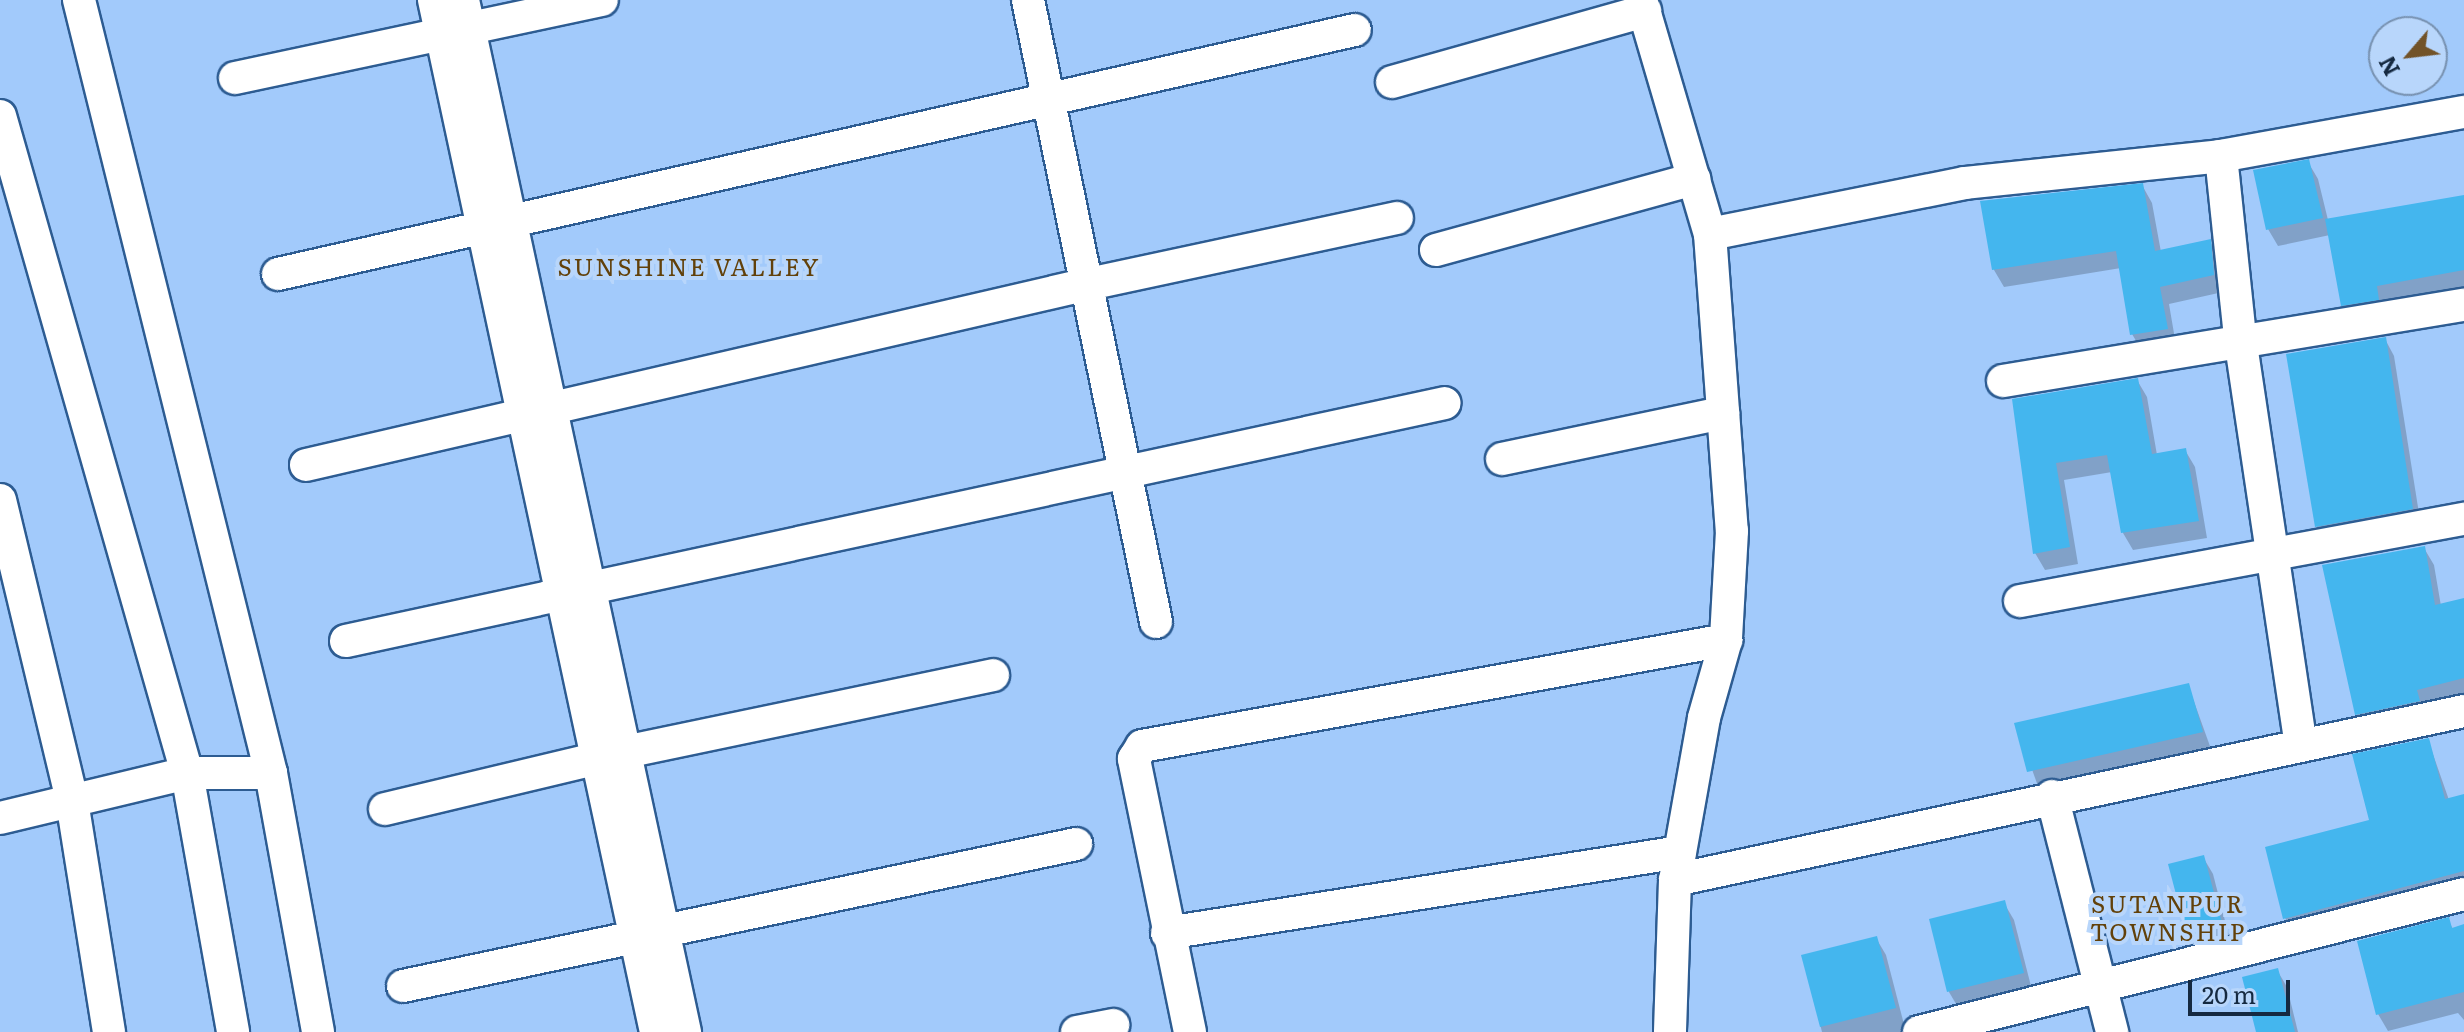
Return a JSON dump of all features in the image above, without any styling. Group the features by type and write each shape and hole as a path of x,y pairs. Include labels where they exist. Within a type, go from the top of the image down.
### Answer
{"street":[{"path":"79,0 271,773 318,1032"},
{"path":"434,0 458,23 497,225 650,937 685,1032"},
{"path":"235,78 458,23 602,0"},
{"path":"1028,0 1084,285 1156,622"},
{"path":"1392,82 1643,6 1694,179 1710,234 1732,531 1726,640 1704,718 1678,866 1670,1032"},
{"path":"278,274 1355,30"},
{"path":"1710,234 1965,183 2221,156 2464,112"},
{"path":"0,116 187,773 233,1032"},
{"path":"2221,156 2240,338 2301,745"},
{"path":"1436,250 1694,179"},
{"path":"306,465 1084,285 1397,218"},
{"path":"2003,381 2240,338 2464,305"},
{"path":"346,641 1123,470 1445,403"},
{"path":"1502,459 1723,413"},
{"path":"0,500 72,801 109,1032"},
{"path":"2020,601 2464,519"},
{"path":"1190,1032 1167,933 1134,759 1150,742 1726,640"},
{"path":"385,809 611,755 993,675"},
{"path":"1167,933 1678,866 2052,796 2464,711"},
{"path":"0,818 187,773 271,773"},
{"path":"2052,796 2112,1032"},
{"path":"403,986 650,937 1076,844"},
{"path":"1919,1032 2464,894"},
{"path":"650,937 656,1032"},
{"path":"1077,1032 1113,1025"}],"building":[{"path":"2309,159 2323,218 2266,230 2253,170"},
{"path":"2143,183 2155,251 2211,239 2214,275 2160,287 2168,329 2130,335 2116,251 1992,270 1980,201"},
{"path":"2464,195 2464,270 2377,286 2379,300 2341,306 2325,219"},
{"path":"2386,337 2413,509 2315,527 2286,354"},
{"path":"2138,378 2152,454 2186,448 2199,521 2121,533 2107,455 2056,463 2070,547 2033,554 2012,399"},
{"path":"2425,546 2435,605 2464,598 2464,678 2417,690 2420,701 2355,715 2322,565"},
{"path":"2189,683 2203,732 2027,772 2014,723"},
{"path":"2429,738 2445,799 2464,794 2464,871 2283,919 2265,847 2369,820 2352,754"},
{"path":"2204,855 2223,927 2187,936 2168,864"},
{"path":"2005,900 2024,973 1947,992 1929,919"},
{"path":"2449,917 2452,928 2464,924 2464,992 2376,1015 2357,941"},
{"path":"1877,936 1896,1008 1820,1027 1801,955"},
{"path":"2278,968 2295,1032 2256,1032 2242,977"}],"district":[{"name":"SUNSHINE VALLEY","path":"689,266"},
{"name":"SUTANPUR TOWNSHIP","path":"2168,917"}]}
